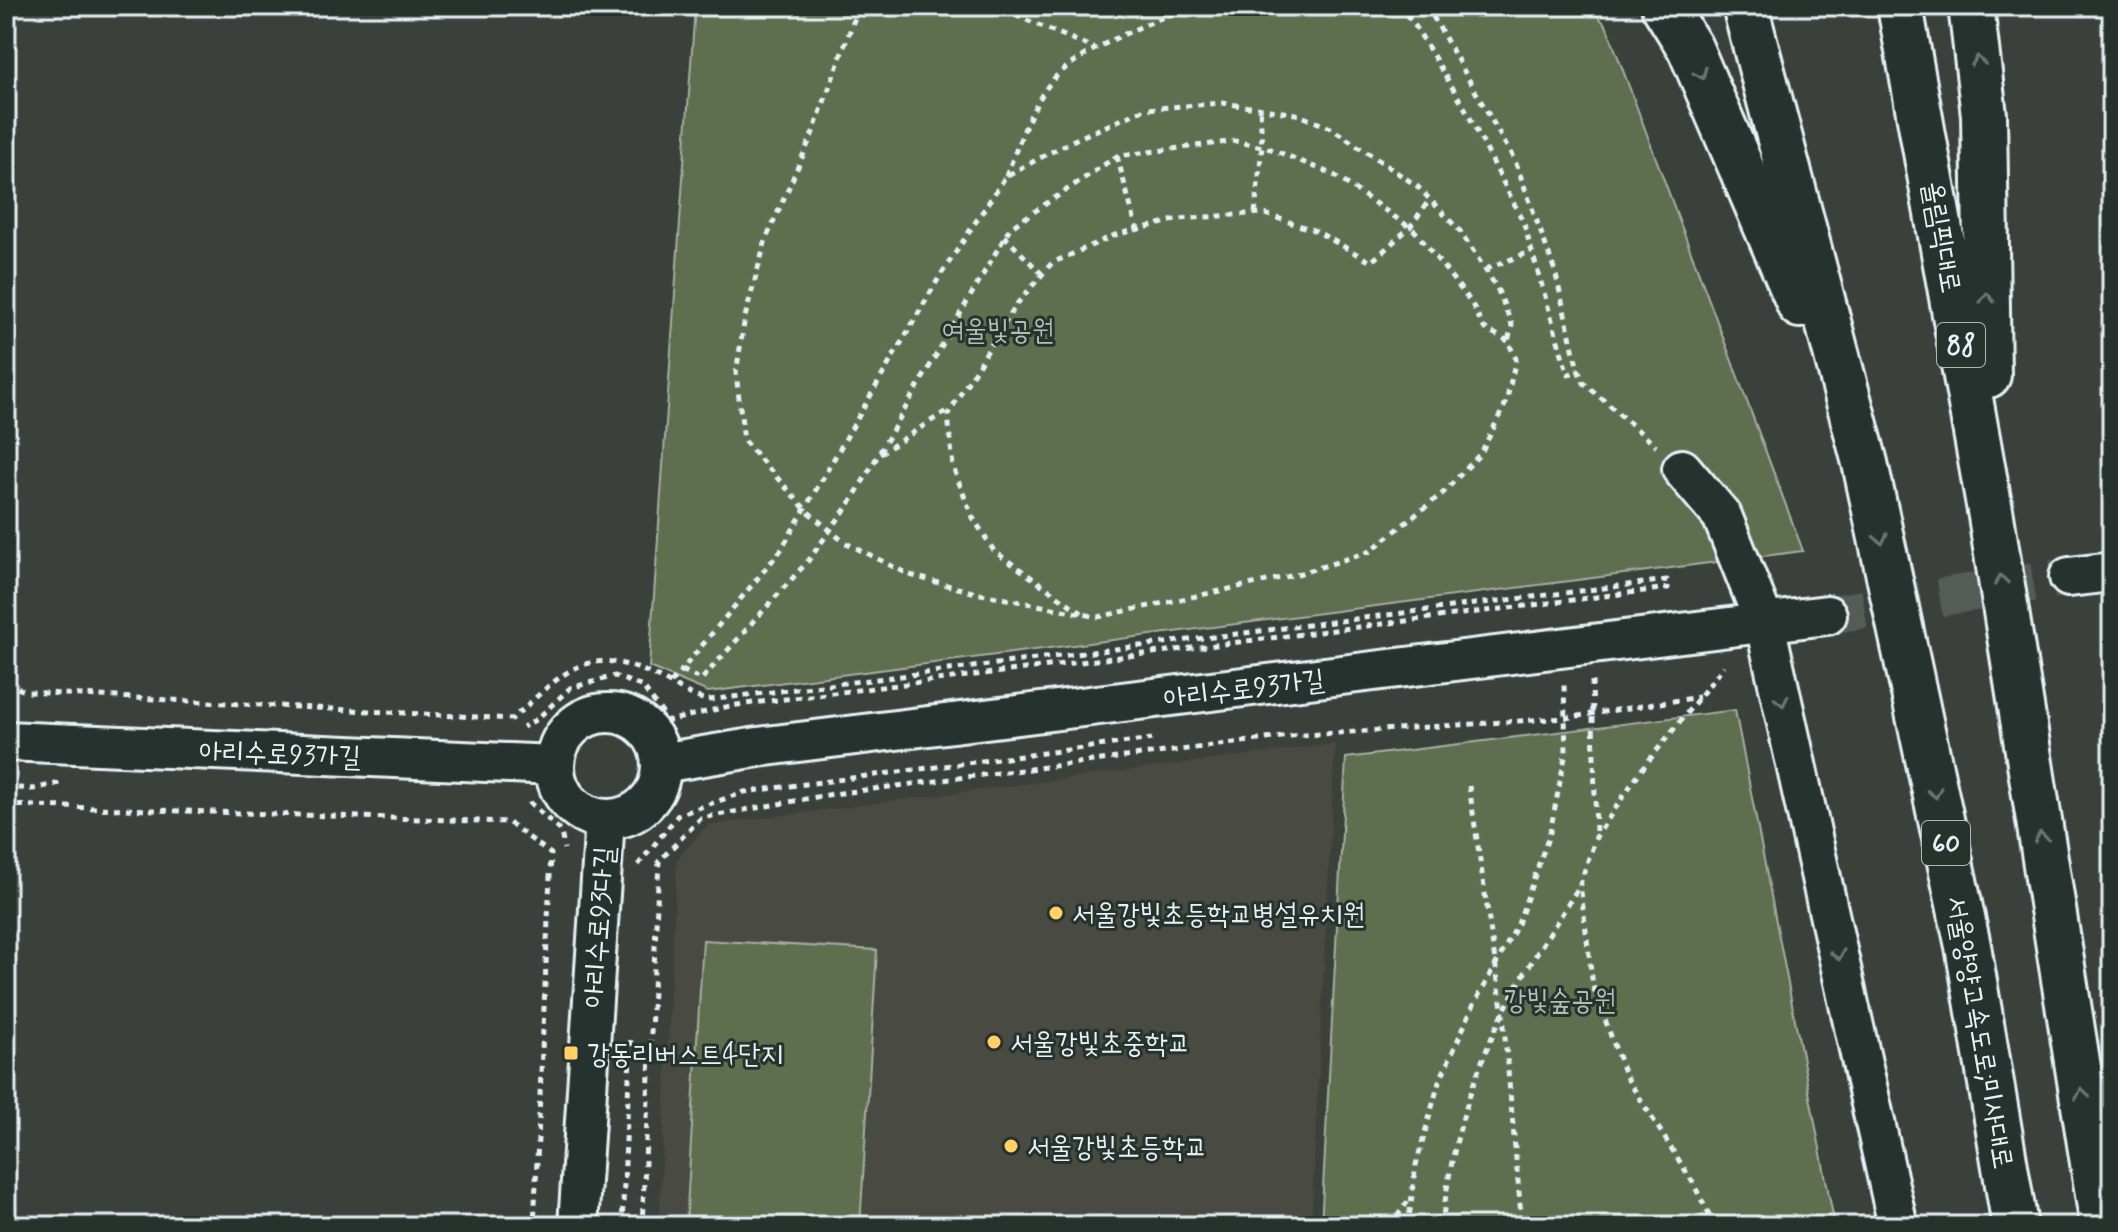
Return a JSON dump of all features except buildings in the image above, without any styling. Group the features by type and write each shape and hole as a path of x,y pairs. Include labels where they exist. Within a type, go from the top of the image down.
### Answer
{"highway":[{"path":"1664,6 1702,75 1865,463"},
{"path":"1745,6 1865,463"},
{"name":"올림픽대로","path":"1900,6 1991,516"},
{"path":"1920,6 1932,174"},
{"path":"1971,6 1984,115 1991,516 2103,1226"},
{"name":"서울양양고속도로;미사대로","path":"1865,463 1968,946 2015,1226"}],"street":[{"path":"1682,469 1722,516 1765,624 1898,1226"},
{"path":"2069,577 2112,572"},
{"name":"아리수로93가길","path":"661,763 758,747 1827,615"},
{"path":"599,713 625,716 648,730 658,745 661,763 653,796 641,808 625,816 605,819 577,809 565,797 554,765 558,746 567,731 599,713"},
{"name":"아리수로93가길","path":"6,741 554,765"},
{"name":"아리수로93다길","path":"578,1226 605,819"}],"path":[{"path":"682,670 701,680 808,561 831,529 878,455 1010,228 1117,156 1235,141 1262,147 1334,175 1410,227 1471,302 1484,328 1508,341 1516,359 1506,403 1481,453 1443,493 1369,552 1280,578 1098,617 976,593 910,575 844,542 831,529 807,511 744,441 736,373 745,317 766,239 812,135 859,6"},
{"path":"993,6 1097,50"},
{"path":"671,683 781,550 807,511 826,468 940,276 1006,176 1032,113 1053,79 1147,23 1191,6"},
{"path":"1399,6 1414,24 1466,110 1523,221 1568,375 1578,370"},
{"path":"1427,6 1515,161 1555,271 1578,370 1584,383 1682,469"},
{"path":"1006,176 1145,109 1223,103 1296,114 1331,128 1417,186 1460,231 1486,269 1512,325 1508,341"},
{"path":"1255,213 1262,147 1260,108"},
{"path":"1117,156 1137,230"},
{"path":"1084,614 994,551 972,516 953,467 948,414 1016,305 1052,263 1115,235 1179,219 1255,213 1316,231 1371,262 1410,227 1430,199"},
{"path":"1004,236 1042,274"},
{"path":"1486,269 1532,251"},
{"path":"878,455 952,407"},
{"path":"6,684 28,692 512,719 566,670 589,660 624,667 671,683 687,696 709,700 1667,580 1668,588 730,706 668,721 643,687 615,676 570,688 537,719 516,731"},
{"path":"1442,1226 1448,1167 1464,1113 1503,1015 1580,884 1596,837 1639,773 1725,665"},
{"path":"1549,687 1607,679"},
{"path":"1592,681 1596,837"},
{"path":"1408,1226 1416,1165 1439,1082 1518,924 1550,832 1566,752 1564,685"},
{"path":"642,1226 659,861 701,818 833,794 1290,736 1565,718 1593,711 1699,697"},
{"path":"638,875 638,865 678,815 744,792 1166,737"},
{"path":"6,787 33,789 64,782"},
{"path":"1469,786 1503,1015 1522,1226"},
{"path":"518,801 531,802 561,831 564,853"},
{"path":"6,805 508,822 551,854 534,1226"},
{"path":"1580,884 1593,986 1625,1075 1692,1181 1715,1226"},
{"path":"622,1226 631,1024"},
{"path":"1390,1226 1412,1196"}],"shaded area":[{"name":"서울강빛초중학교","path":"1335,744 1311,1226 659,1226 677,859 708,825"}],"green space":[{"name":"여울빛공원","path":"695,6 1588,6 1606,25 1803,551 708,692 649,667"},
{"name":"강빛숲공원","path":"1735,710 1835,1226 1321,1226 1346,758"},
{"path":"703,940 877,950 860,1226 686,1226"}],"tunnel":[{"path":"1827,615 2069,577"}],"place":[{"name":"서울강빛초등학교병설유치원","path":"1056,913"},
{"name":"서울강빛초중학교","path":"994,1042"},
{"name":"강동리버스트4단지","path":"571,1053"},
{"name":"서울강빛초등학교","path":"1011,1146"}]}
